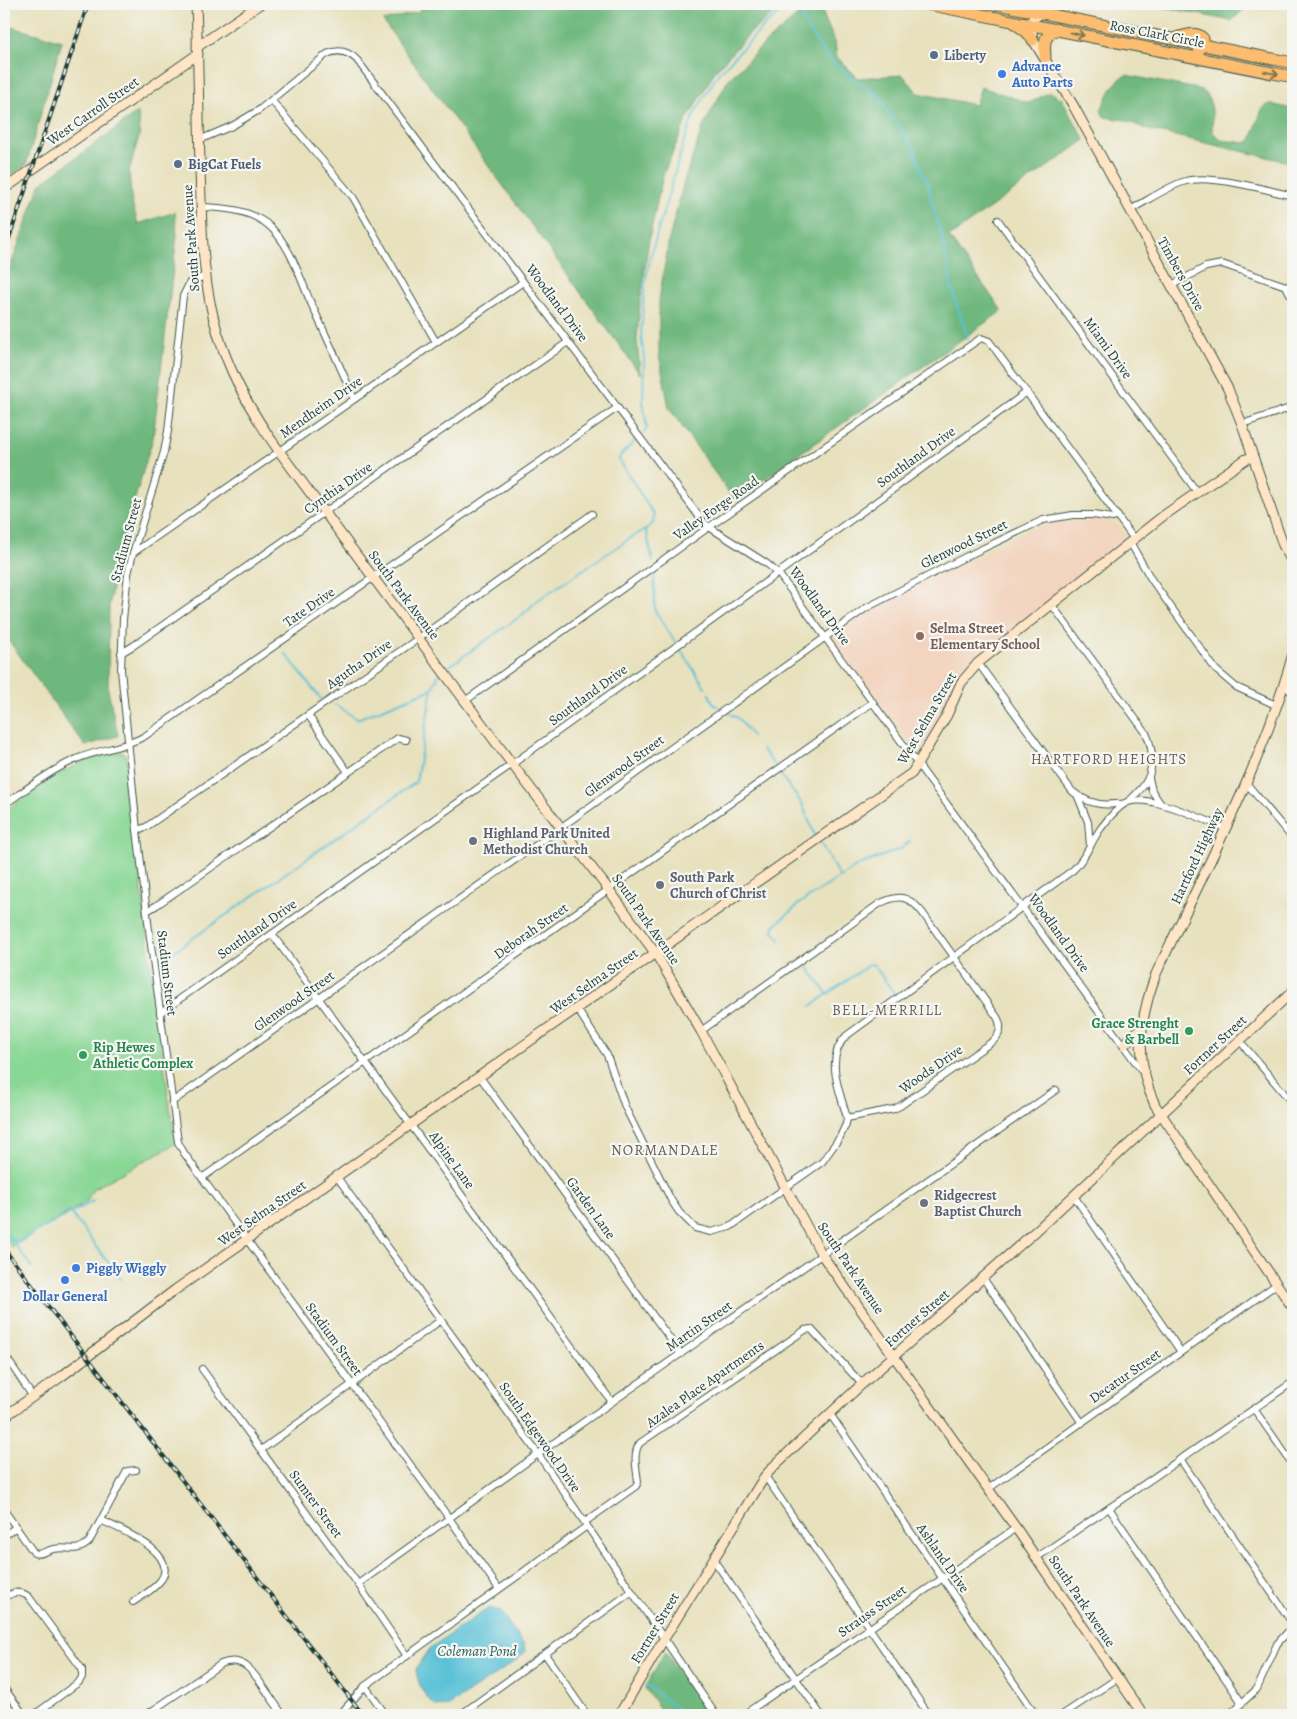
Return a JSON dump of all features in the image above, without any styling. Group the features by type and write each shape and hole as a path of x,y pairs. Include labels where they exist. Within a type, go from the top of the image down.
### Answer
{"highway":[{"name":"Ross Clark Circle","path":"926,4 1293,77"},
{"name":"Ross Clark Circle","path":"997,4 1024,5 1043,13 1293,63"},
{"path":"1011,21 1027,32 1033,40"},
{"path":"1045,57 1044,42 1056,30"},
{"path":"1189,56 1200,50 1203,45"},
{"path":"1236,66 1239,52"}],"street":[{"name":"South Park Avenue","path":"196,4 201,207 205,276 218,334 240,389 279,451 656,954 701,1030 822,1255 1016,1528 1143,1715"},
{"name":"West Carroll Street","path":"4,189 260,4"},
{"path":"1011,21 1018,15 1024,5"},
{"path":"1031,24 1033,18 1043,13"},
{"name":"Timbers Drive","path":"1031,24 1033,40 1073,105 1228,389 1254,456 1283,545 1293,563"},
{"name":"Woodland Drive","path":"200,140 232,126 272,101 327,54 337,51 353,56 701,519 778,573 1143,1072 1150,1094 1161,1114 1293,1308"},
{"path":"272,101 353,197 436,342"},
{"path":"1130,210 1178,184 1196,180 1212,180 1293,196"},
{"path":"201,207 223,207 246,212 261,220 278,236 288,252 354,399"},
{"name":"Miami Drive","path":"998,220 1197,492"},
{"path":"1172,285 1206,267 1222,264 1286,286 1290,294"},
{"name":"Stadium Street","path":"205,276 192,280 183,296 168,432 164,452 133,554 125,595 121,653 121,677 137,830 179,1146 499,1589"},
{"name":"Mendheim Drive","path":"133,554 523,282"},
{"name":"Valley Forge Road","path":"465,701 978,340 983,338 989,341 1027,392"},
{"name":"Cynthia Drive","path":"121,653 325,513 568,342"},
{"path":"1027,392 1118,516 1151,579 1216,670 1236,687 1278,706"},
{"name":"Southland Drive","path":"160,1013 512,764 1027,392"},
{"path":"1242,424 1293,407"},
{"name":"Tate Drive","path":"4,805 48,774 70,762 88,754 128,744 146,736 617,408"},
{"name":"West Selma Street","path":"4,1417 175,1290 577,1010 912,773 947,715 961,683 978,663 1132,540 1197,492 1246,459 1254,456"},
{"name":"Agutha Drive","path":"137,830 146,827 419,638 592,514"},
{"name":"Glenwood Street","path":"172,1102 561,827 824,636 876,602 1032,524 1052,517 1068,515 1113,518 1118,516"},
{"path":"1052,605 1146,733 1152,752 1149,778 1152,791 1160,804"},
{"name":"Hartford Highway","path":"1143,1072 1142,1027 1146,1004 1156,974 1246,784 1278,706 1293,654"},
{"path":"978,663 1066,784 1078,796 1086,801 1102,805 1146,801 1160,804 1225,828"},
{"path":"1285,684 1293,695"},
{"name":"Deborah Street","path":"202,1178 873,702"},
{"path":"308,715 348,772"},
{"path":"147,910 157,905 398,738 406,740"},
{"path":"577,1010 607,1055 630,1120 671,1200 689,1223 704,1231 711,1232 724,1229 736,1223 826,1158 840,1137 847,1118 834,1068 835,1054 841,1041 1073,870 1084,858 1101,828 1143,788 1149,778"},
{"path":"1246,784 1293,839"},
{"path":"1078,796 1088,822 1090,846"},
{"path":"701,1030 879,904 894,898 907,898 917,906 954,958"},
{"name":"Alpine Lane","path":"272,934 612,1402"},
{"name":"Woods Drive","path":"847,1118 894,1109 900,1106 998,1036 999,1022 954,958"},
{"name":"Fortner Street","path":"619,1715 765,1476 894,1355 1074,1196 1293,991"},
{"path":"1124,1045 1142,1027"},
{"path":"1240,1041 1293,1104"},
{"name":"Garden Lane","path":"480,1077 681,1354"},
{"name":"Martin Street","path":"358,1584 538,1454 1056,1090"},
{"name":"South Edgewood Drive","path":"337,1177 538,1454 716,1715"},
{"path":"1074,1196 1181,1352"},
{"path":"983,1278 1082,1423"},
{"name":"Decatur Street","path":"988,1488 1277,1284"},
{"path":"261,1450 441,1320"},
{"name":"Azalea Place Apartments","path":"586,1524 636,1486 638,1482 636,1453 640,1443 805,1330 812,1329 862,1384"},
{"path":"4,1354 33,1396"},
{"name":"Sumter Street","path":"202,1369 358,1584 407,1656"},
{"path":"1036,1558 1293,1382"},
{"path":"1254,1408 1293,1466"},
{"name":"Ashland Drive","path":"830,1414 1036,1715"},
{"path":"1180,1459 1293,1625 1277,1644 1262,1682 1229,1715"},
{"path":"4,1510 32,1551 37,1554 52,1549 70,1550 81,1548 89,1542 127,1471 136,1470"},
{"path":"765,1476 929,1715"},
{"path":"1109,1508 1242,1703"},
{"path":"101,1520 154,1548 162,1559 164,1570 161,1580 134,1602"},
{"path":"337,1715 365,1686 586,1524"},
{"path":"4,1536 16,1527"},
{"name":"Strauss Street","path":"743,1715 1016,1528"},
{"path":"713,1560 821,1715"},
{"path":"4,1598 17,1592 29,1597 82,1669 82,1678 79,1682 34,1715"},
{"path":"460,1715 632,1592"},
{"path":"545,1654 587,1715"},
{"path":"146,1715 217,1667 225,1663 234,1662 242,1663 252,1670 283,1715"},
{"path":"1062,1715 1118,1678"},
{"path":"365,1686 386,1715"},
{"path":"4,1688 24,1715"}],"shaded area":[{"name":"Selma Street Elementary School","path":"1081,518 1117,524 1127,536 1126,541 976,660 921,752 916,751 832,640 832,637 871,609 1031,529 1059,520"}],"green space":[{"path":"421,4 785,4 750,33 716,70 686,121 663,175 649,239 640,303 637,339 640,374 383,21 419,12"},
{"path":"1149,4 1250,4 1231,21"},
{"path":"822,11 835,43 837,57 858,78 903,75 918,93 975,105 981,87 1029,103 1050,92 1062,99 1085,140 949,237 1002,311 734,500 669,408 659,354 659,300 669,239 685,178 703,127 728,80 763,45 801,13"},
{"path":"4,25 62,41 26,165 4,180"},
{"path":"1126,75 1202,90 1211,104 1212,131 1221,140 1246,143 1251,140 1263,107 1270,104 1293,109 1293,163 1149,130 1125,120 1104,117 1101,110 1108,95 1117,81"},
{"path":"138,112 140,132 129,172 132,203 138,224 175,212 177,235 153,438 116,562 109,607 108,690 118,736 85,746 4,634 4,285 40,184"},
{"name":"Rip Hewes Athletic Complex","path":"122,752 126,755 151,970 175,1144 93,1189 87,1201 12,1247 4,1236 4,812 45,783 74,766 105,755"},
{"path":"665,1651 709,1715 664,1715 645,1688"}],"water":[{"name":"Coleman Pond","path":"489,1608 500,1611 524,1645 525,1652 517,1660 449,1706 436,1707 422,1690 416,1669 431,1647"}],"waterway":[{"path":"643,434 647,428 643,402 644,358 641,336 645,282 652,251 683,145 694,114 718,74 767,23 792,4"},
{"path":"797,4 806,26 825,54 856,81 876,93 914,148 921,171 929,184 929,191 944,245 952,289 968,339"},
{"path":"448,667 522,615 538,600 653,523 654,515 619,460 620,456 636,440"},
{"path":"646,530 653,562"},
{"path":"654,572 655,611 675,642"},
{"path":"680,649 705,687"},
{"path":"285,653 321,699"},
{"path":"159,962 416,782 432,689 439,674"},
{"path":"335,704 357,719 432,689"},
{"path":"709,694 714,704 718,707"},
{"path":"727,712 739,719 752,736"},
{"path":"762,749 775,766"},
{"path":"780,774 802,804 815,836"},
{"path":"780,940 773,931 774,926 800,903 859,865 901,849 910,841"},
{"path":"821,844 840,878"},
{"path":"805,963 827,994"},
{"path":"811,1006 870,964 874,965 896,996"},
{"path":"146,973 149,968"},
{"path":"10,1238 16,1241 21,1240 93,1201"},
{"path":"71,1213 122,1281"},
{"path":"4,1229 32,1268"},
{"path":"646,1685 686,1715"}],"railway":[{"path":"4,253 88,4"},
{"path":"4,1249 363,1715"}],"place":[{"name":"Liberty","path":"934,55"},
{"name":"Advance Auto Parts","path":"1002,74"},
{"name":"BigCat Fuels","path":"178,164"},
{"name":"Selma Street Elementary School","path":"920,636"},
{"name":"Highland Park United Methodist Church","path":"473,841"},
{"name":"South Park Church of Christ","path":"660,885"},
{"name":"Grace Strenght & Barbell","path":"1189,1031"},
{"name":"Rip Hewes Athletic Complex","path":"83,1055"},
{"name":"Ridgecrest Baptist Church","path":"924,1203"},
{"name":"Piggly Wiggly","path":"76,1268"},
{"name":"Dollar General","path":"65,1280"}],"district":[{"name":"HARTFORD HEIGHTS","path":"1109,759"},
{"name":"BELL-MERRILL","path":"887,1010"},
{"name":"NORMANDALE","path":"665,1150"}]}
